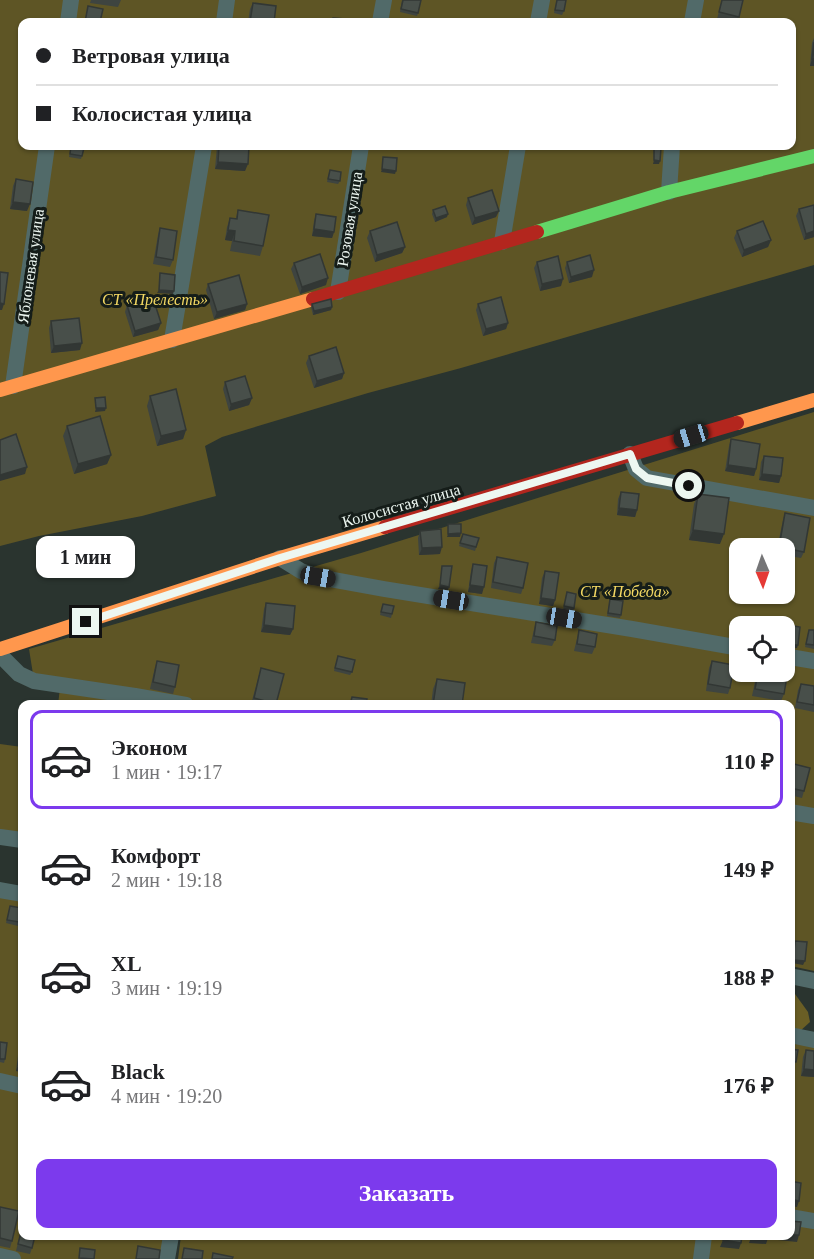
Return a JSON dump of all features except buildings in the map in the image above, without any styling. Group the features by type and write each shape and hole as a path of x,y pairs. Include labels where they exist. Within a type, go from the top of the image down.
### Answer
{"street":[{"path":"69,18 71,0"},
{"path":"225,18 227,0"},
{"path":"381,18 384,0"},
{"path":"539,18 542,0"},
{"path":"693,18 696,0"},
{"name":"Яблоневая улица","path":"7,388 46,150"},
{"path":"172,340 203,150"},
{"name":"Розовая улица","path":"338,292 360,150"},
{"path":"502,242 517,150"},
{"path":"669,192 672,150"},
{"path":"7,388 338,292 669,192 814,156"},
{"name":"Колосистая улица","path":"0,649 280,558 814,400"},
{"path":"630,454 636,469 647,478 814,508"},
{"path":"280,558 301,571 318,577 384,590 729,646"},
{"path":"0,655 19,674 34,681 158,700"},
{"path":"795,658 814,661"},
{"path":"795,813 814,816"},
{"path":"0,837 18,839"},
{"path":"0,890 18,893"},
{"path":"795,977 814,981"},
{"path":"795,1036 814,1040"},
{"path":"0,1082 18,1085"},
{"path":"795,1218 814,1221"},
{"path":"167,1259 170,1240"},
{"path":"701,1259 703,1240"},
{"path":"0,1256 14,1259"}],"green space":[{"name":"СТ «Прелесть»","path":"0,0 814,0 814,265 222,437 205,446 216,496 142,516 0,546"},
{"name":"СТ «Победа»","path":"814,412 814,971 795,967 795,700 59,700 61,679 33,674 29,649 361,553"},
{"path":"0,744 18,746 18,834 0,831"},
{"path":"0,894 18,897 18,1240 164,1240 162,1259 0,1259"},
{"path":"795,1040 814,1043 814,1259 178,1259 180,1240 795,1240"}],"shaded area":[{"path":"795,994 808,1012 810,1022 799,1032 795,1031"}],"traffic: fast":[{"path":"537,232 669,192 814,156"}],"traffic: slow":[{"path":"0,390 313,299"},
{"path":"737,423 814,400"},
{"path":"0,649 280,558 385,527"}],"traffic: jam":[{"path":"313,299 537,232"},
{"path":"385,527 737,423"}],"route":[{"path":"86,622 280,558 630,454 636,469 647,478 689,486"}]}
